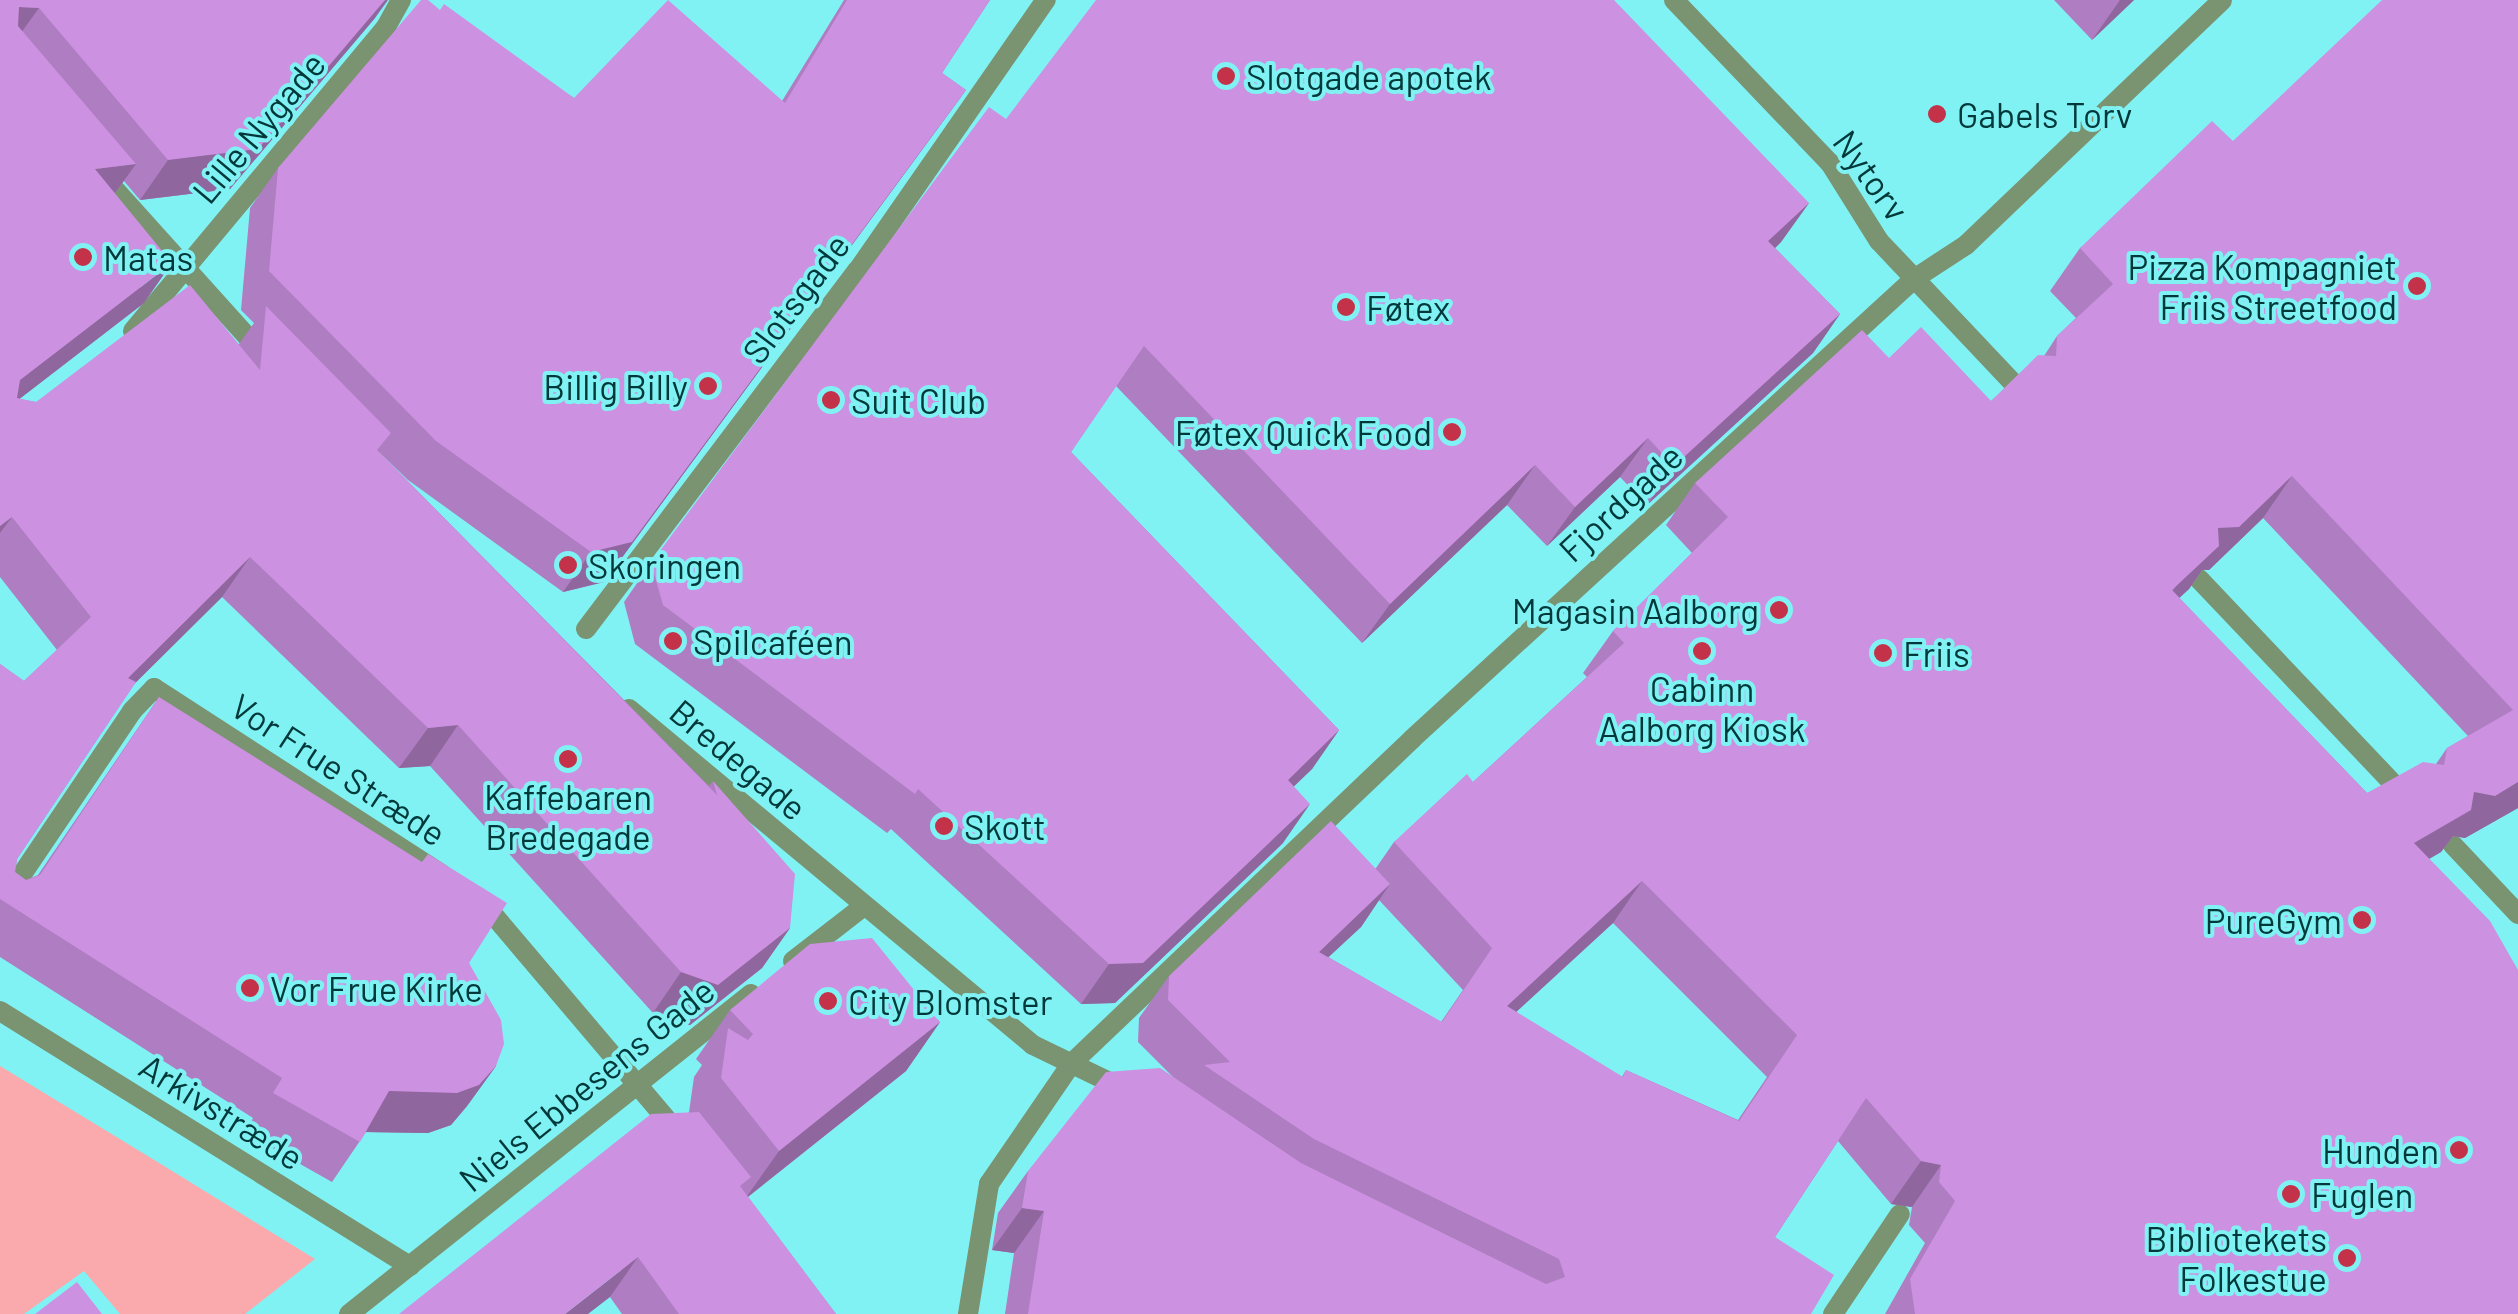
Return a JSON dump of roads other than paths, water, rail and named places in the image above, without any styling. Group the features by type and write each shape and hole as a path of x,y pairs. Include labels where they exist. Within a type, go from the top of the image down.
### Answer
{"street":[{"name":"Lille Nygade","path":"111,348 152,316 182,269 386,28 401,0"},
{"name":"Slotsgade","path":"586,629 858,270 1046,0"},
{"name":"Nytorv","path":"1674,0 1830,163 1878,241 2018,388"},
{"name":"Fjordgade","path":"968,1314 989,1184 1072,1064 1412,739 1914,279 1966,246 2222,0"},
{"path":"84,154 182,269 278,368"},
{"path":"2199,579 2406,797"},
{"name":"Vor Frue Stræde","path":"0,906 132,711 154,688 488,904 699,1160"},
{"name":"Bredegade","path":"605,689 1033,1045 1119,1086 1151,1107"},
{"path":"2453,845 2518,914"},
{"name":"Niels Ebbesens Gade","path":"349,1314 864,906"},
{"name":"Arkivstræde","path":"0,1011 410,1266"},
{"path":"1833,1314 1900,1214"}],"place":[{"name":"Slotgade apotek","path":"1226,76"},
{"name":"Gabels Torv","path":"1937,114"},
{"name":"Matas","path":"83,257"},
{"name":"Pizza Kompagniet Friis Streetfood","path":"2417,286"},
{"name":"Føtex","path":"1346,307"},
{"name":"Billig Billy","path":"708,386"},
{"name":"Suit Club","path":"831,400"},
{"name":"Føtex Quick Food","path":"1452,432"},
{"name":"Skoringen","path":"568,565"},
{"name":"Magasin Aalborg","path":"1779,610"},
{"name":"Spilcaféen","path":"673,641"},
{"name":"Cabinn Aalborg Kiosk","path":"1702,651"},
{"name":"Friis","path":"1883,653"},
{"name":"Kaffebaren Bredegade","path":"568,759"},
{"name":"Skott","path":"944,826"},
{"name":"PureGym","path":"2362,920"},
{"name":"Vor Frue Kirke","path":"250,988"},
{"name":"City Blomster","path":"828,1001"},
{"name":"Hunden","path":"2459,1150"},
{"name":"Fuglen","path":"2291,1194"},
{"name":"Bibliotekets Folkestue","path":"2347,1258"}]}
